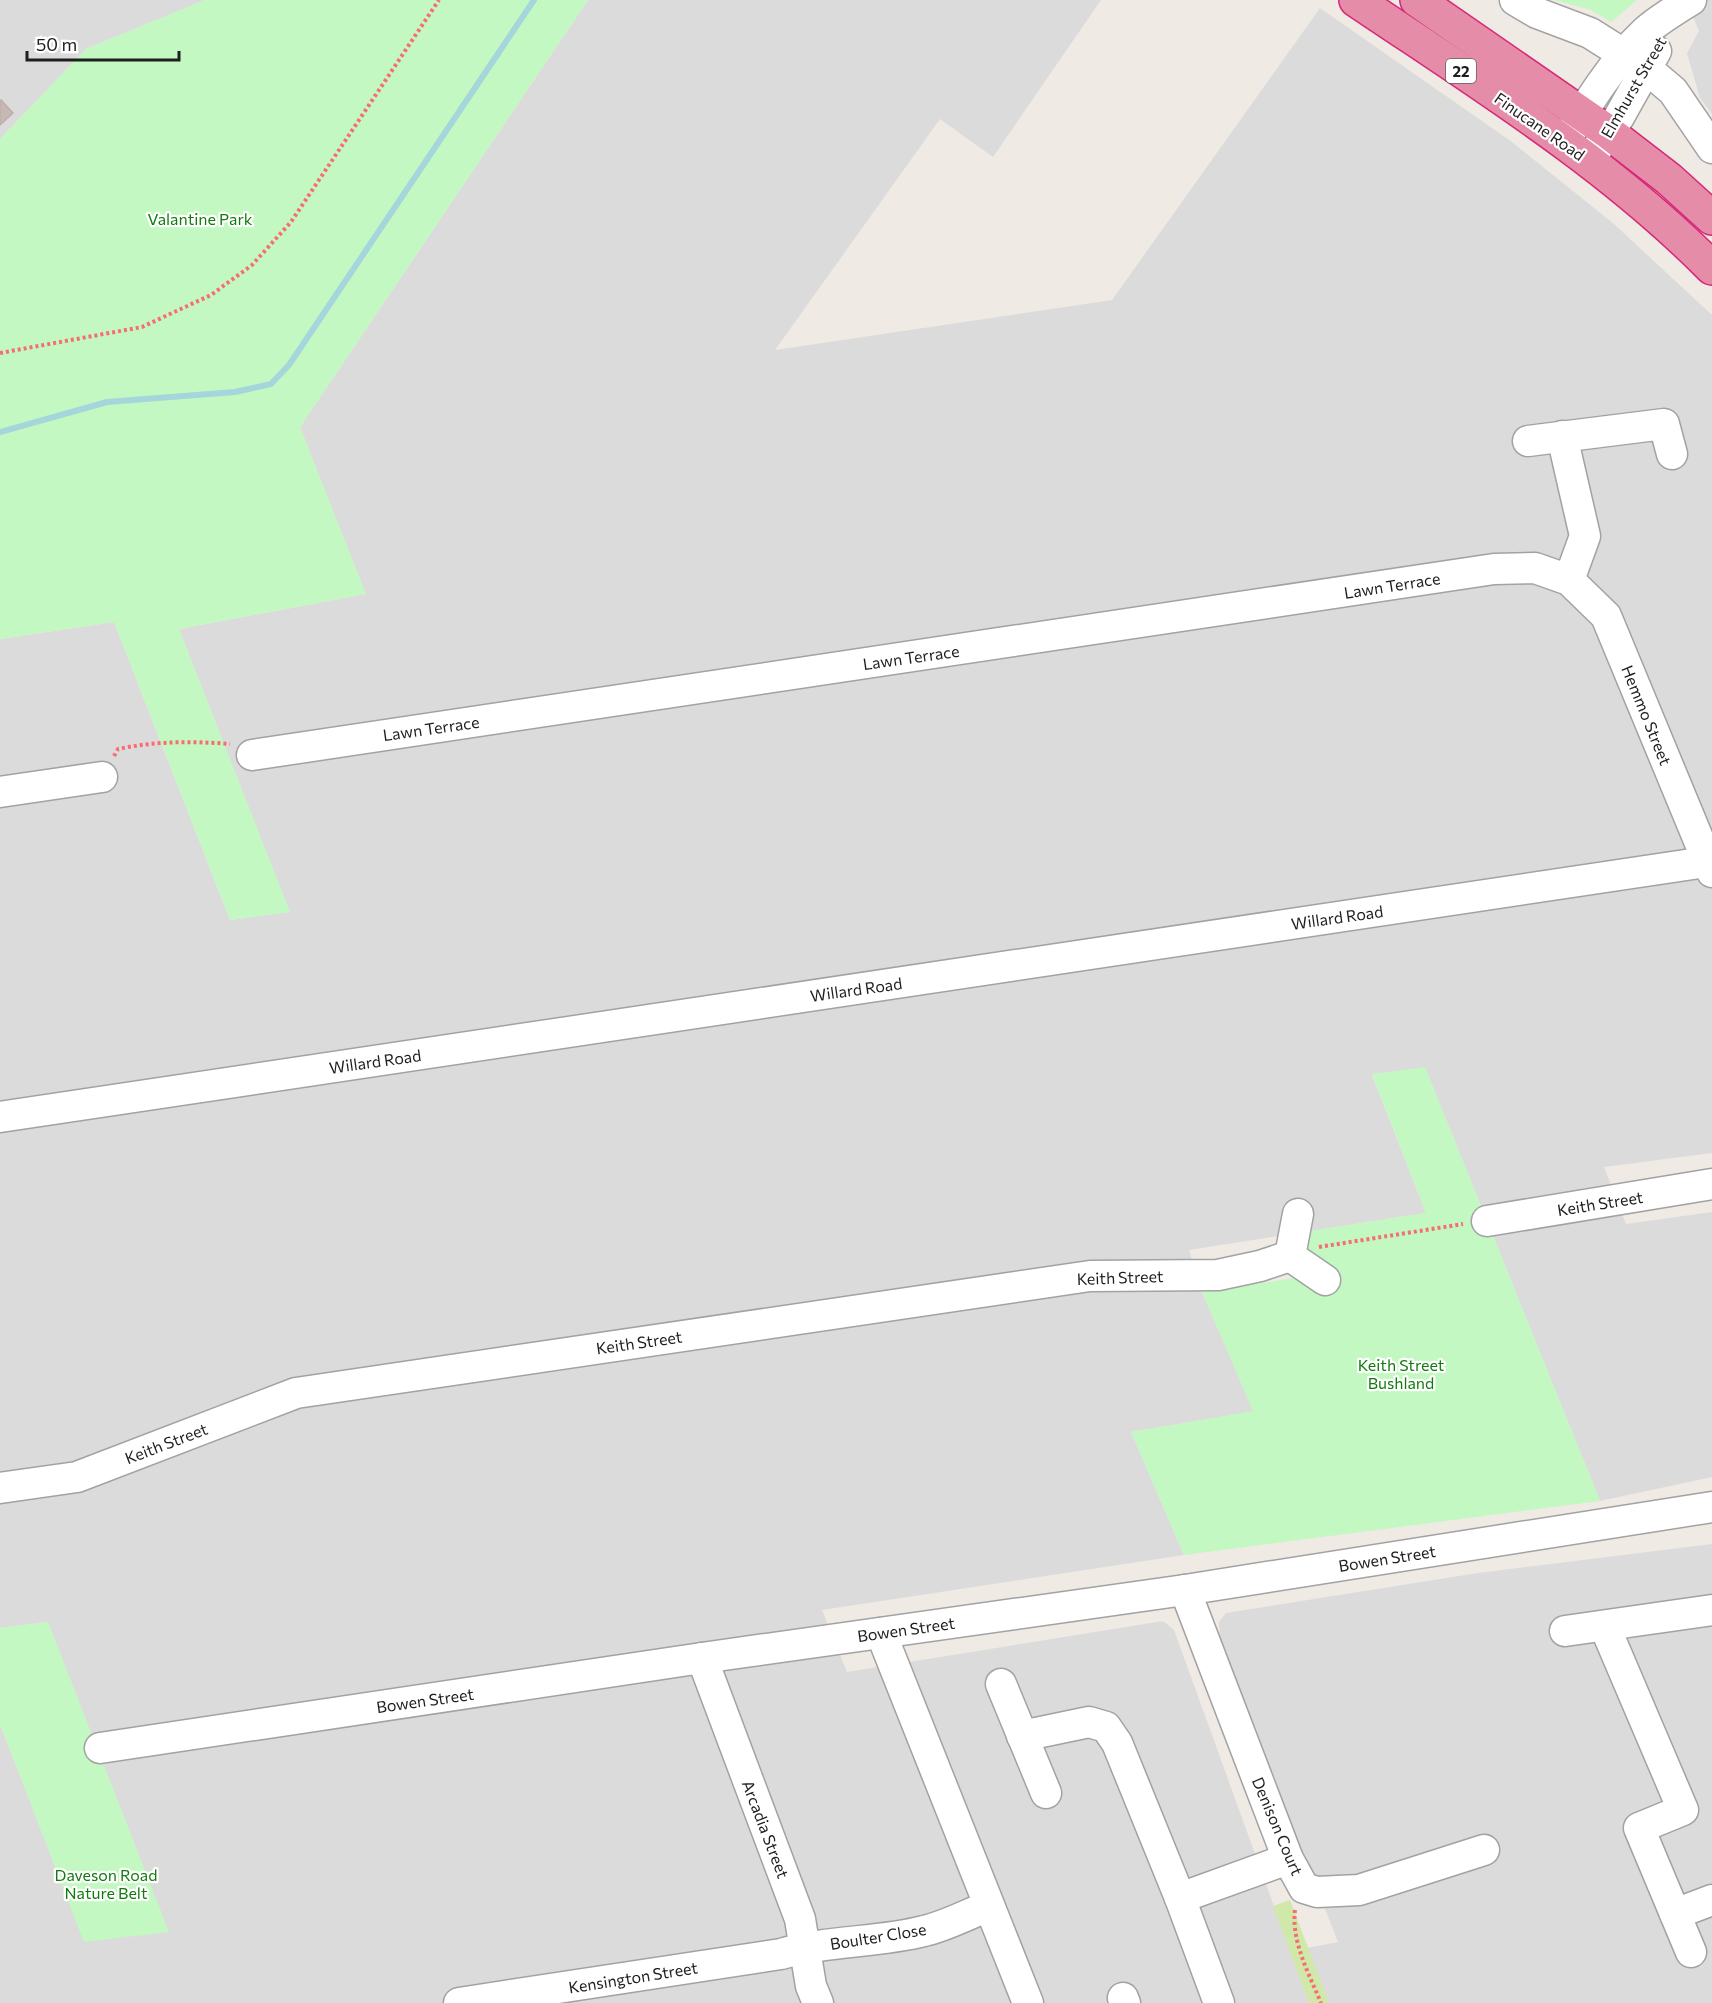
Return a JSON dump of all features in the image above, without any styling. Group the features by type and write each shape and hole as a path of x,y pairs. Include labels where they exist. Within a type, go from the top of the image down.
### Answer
{"highway":[{"name":"Finucane Road","path":"1356,0 1576,152 1650,209 1712,268"},
{"name":"Finucane Road","path":"1417,0 1608,132 1669,179 1712,218"}],"street":[{"path":"1515,0 1537,13 1590,33 1636,61 1673,91 1712,148"},
{"name":"Elmhurst Street","path":"1576,152 1608,132 1646,31 1682,6"},
{"name":"Elmhurst Street","path":"1576,152 1582,113 1636,61"},
{"path":"1528,441 1664,424 1672,454"},
{"path":"1562,436 1585,536 1569,580"},
{"name":"Lawn Terrace","path":"252,754 1494,569 1535,568 1569,580"},
{"name":"Hemmo Street","path":"1569,580 1606,616 1711,865"},
{"path":"0,792 102,777"},
{"name":"Willard Road","path":"0,1117 1711,865"},
{"name":"Keith Street","path":"1487,1221 1712,1185"},
{"path":"1298,1214 1290,1256 1325,1280"},
{"name":"Keith Street","path":"0,1488 76,1477 296,1393 1090,1276 1218,1275 1260,1266 1290,1256"},
{"name":"Bowen Street","path":"100,1748 702,1658 1185,1590 1712,1507"},
{"name":"Denison Court","path":"1185,1590 1288,1859 1304,1888 1317,1892 1359,1890 1484,1850"},
{"path":"1565,1632 1712,1610"},
{"path":"1605,1627 1683,1810 1639,1828 1691,1952"},
{"path":"881,1633 1028,2003"},
{"name":"Arcadia Street","path":"702,1658 800,1919 811,1986 818,2003"},
{"path":"1001,1684 1046,1793"},
{"path":"1022,1737 1089,1722 1106,1727 1117,1743 1180,1898 1219,2003"},
{"path":"1180,1898 1288,1859"},
{"path":"1675,1914 1712,1899"},
{"name":"Boulter Close","path":"805,1947 925,1931 989,1906"},
{"name":"Kensington Street","path":"459,2003 781,1954 805,1947"}],"path":[{"path":"0,352 142,327 211,295 252,265 291,222 439,0"},
{"path":"102,777 118,749 144,743 186,741 235,744 252,754"},
{"path":"1290,1256 1320,1247 1487,1221"},
{"path":"1304,1888 1294,1911 1294,1926 1299,1947 1321,2003"}],"shaded area":[{"path":"0,0 205,0 86,49 0,139"},
{"path":"588,0 1101,0 993,157 940,119 775,350 1112,300 1320,8 1512,142 1614,224 1712,315 1712,1153 1604,1167 1626,1224 1712,1212 1712,1477 1600,1501 1425,1068 1372,1075 1426,1213 1189,1250 1202,1292 1254,1412 1131,1432 1184,1555 822,1610 847,1672 1163,1621 1174,1630 1309,2003 0,2003 0,1724 84,1941 48,1622 0,1628 0,639 114,622 230,920 289,912 179,629 365,594 300,427"},
{"path":"1686,0 1712,0 1712,114 1700,98 1687,53 1699,31"},
{"path":"1712,1544 1712,2003 1329,2003 1307,1948 1338,1942 1220,1641 1219,1622 1226,1613 1478,1573"}],"green space":[{"name":"Valantine Park","path":"205,0 588,0 300,427 366,594 179,629 290,912 230,920 114,622 0,639 0,139 86,49"},
{"path":"1554,0 1637,0 1611,22 1591,10"},
{"name":"Keith Street Bushland","path":"1425,1067 1600,1501 1184,1555 1131,1432 1253,1411 1202,1292 1301,1277 1284,1235 1426,1213 1372,1074"},
{"name":"Daveson Road Nature Belt","path":"48,1622 169,1932 84,1942 0,1724 0,1628"},
{"path":"1290,1900 1329,2003 1309,2003 1273,1906"}],"building":[{"path":"0,101 13,113 0,125"}],"waterway":[{"path":"0,432 107,402 235,392 271,384 289,365 534,0"}]}
